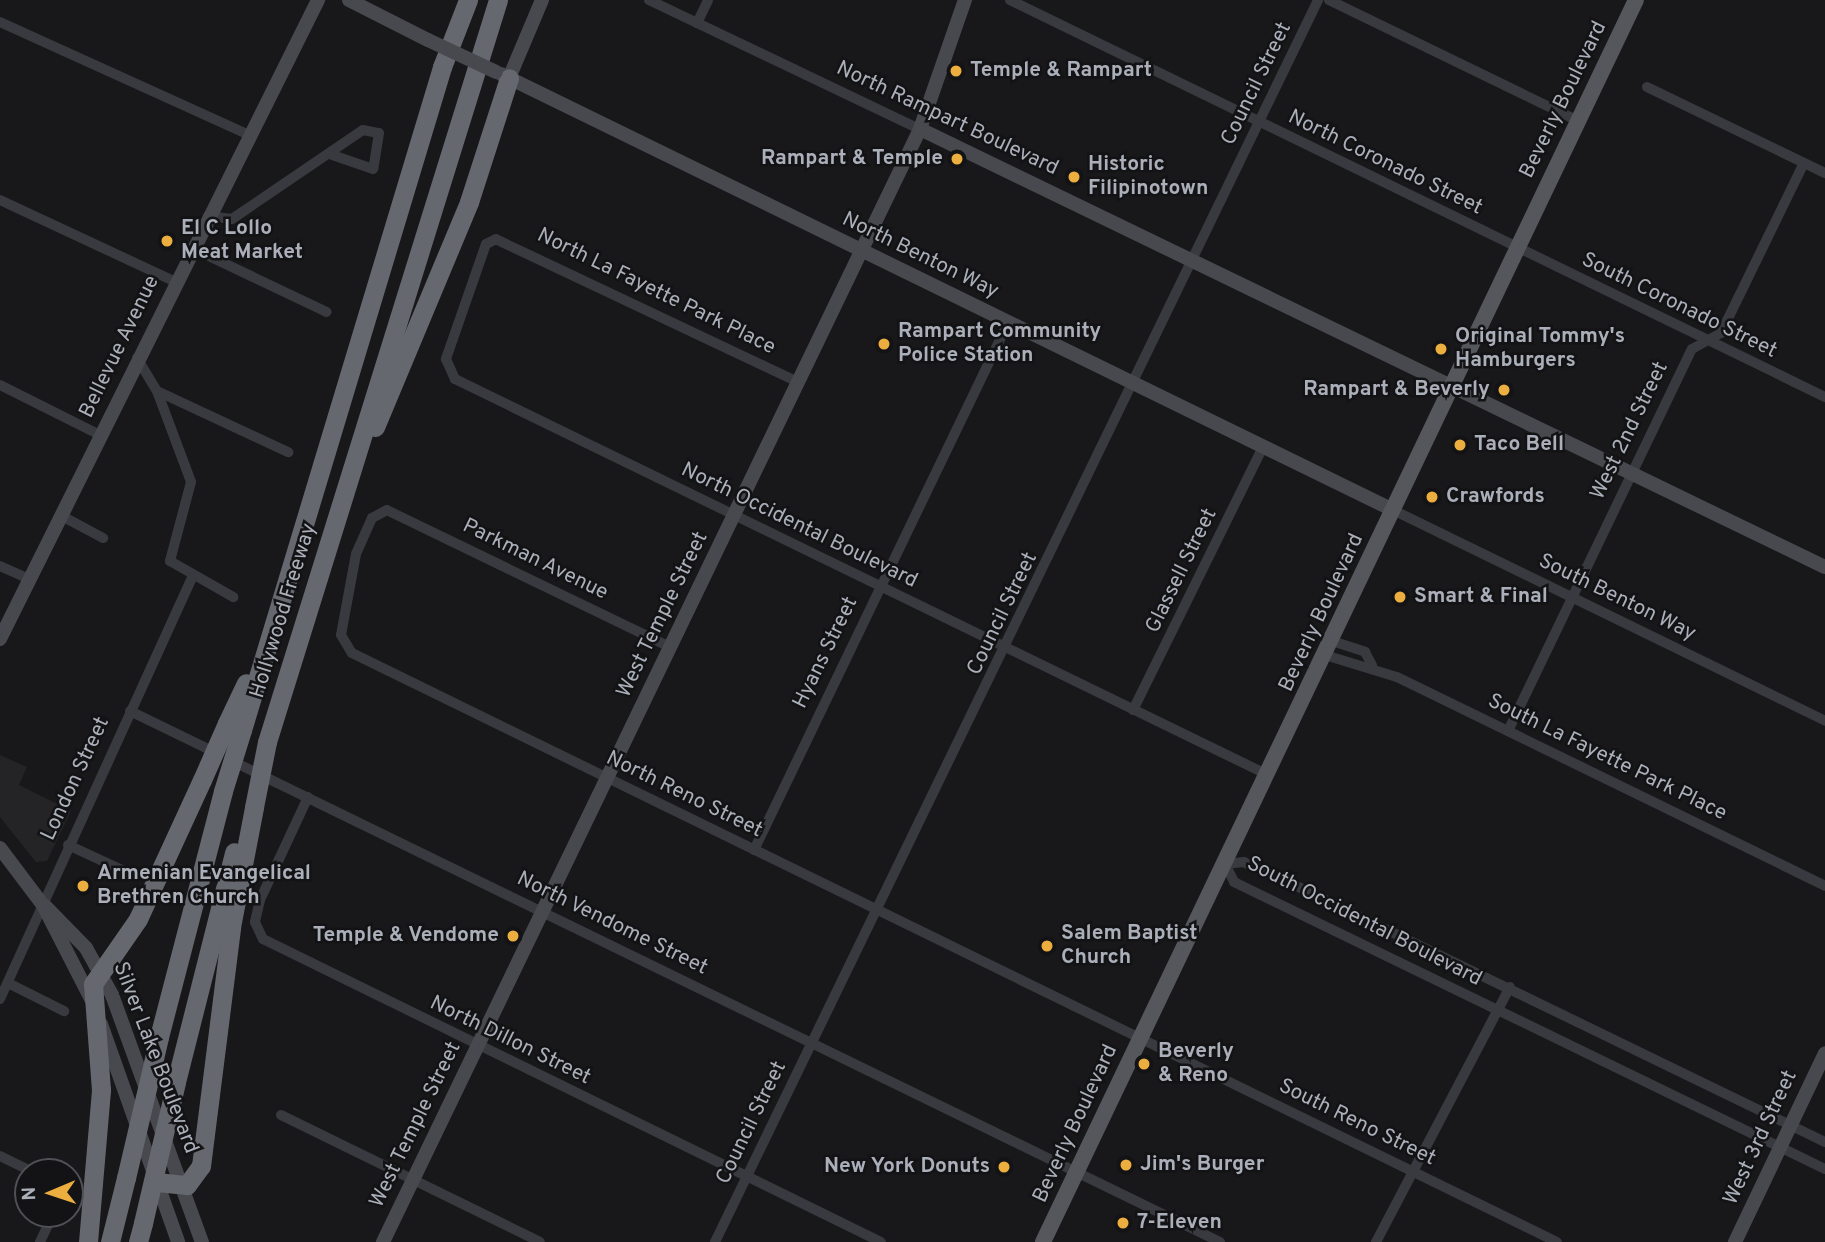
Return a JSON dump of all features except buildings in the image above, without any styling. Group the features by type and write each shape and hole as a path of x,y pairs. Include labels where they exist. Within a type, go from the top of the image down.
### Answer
{"highway":[{"path":"442,67 453,0"},
{"name":"Hollywood Freeway","path":"110,1242 159,1037 223,791 234,726 271,631 442,67 468,0"},
{"name":"Hollywood Freeway","path":"140,1232 176,1082 267,742 498,0"},
{"path":"338,511 464,214 502,75"},
{"path":"88,1242 100,1090 91,999 99,968 130,933 202,780 234,726"},
{"path":"157,1182 182,1187 197,1175 203,1155 232,926 251,805"}],"main road":[{"name":"Beverly Boulevard","path":"1043,1242 1453,387 1576,120 1636,0"}],"street":[{"name":"Bellevue Avenue","path":"0,639 137,358 318,0"},
{"name":"North Benton Way","path":"349,0 1393,510"},
{"path":"502,75 542,0"},
{"name":"North Rampart Boulevard","path":"649,0 1194,260 1825,567"},
{"path":"697,23 708,0"},
{"name":"West Temple Street","path":"383,1242 920,129 965,0"},
{"name":"North Coronado Street","path":"1010,0 1517,248"},
{"name":"Council Street","path":"715,1242 1136,384 1318,0"},
{"path":"1329,0 1576,120"},
{"path":"0,22 249,135"},
{"path":"1647,87 1825,173"},
{"path":"208,216 232,219 332,155 363,130 379,133 373,169 332,155"},
{"name":"West 2nd Street","path":"1508,731 1629,473 1692,349 1721,333 1804,163"},
{"path":"0,200 176,282"},
{"name":"North La Fayette Park Place","path":"496,239 798,382"},
{"name":"North Occidental Boulevard","path":"496,239 486,244 446,355 449,373 733,516 1268,775"},
{"path":"192,248 327,312"},
{"name":"South Coronado Street","path":"1517,248 1825,397"},
{"name":"Hyans Street","path":"754,850 1008,323"},
{"path":"137,358 157,391 191,482 170,561 191,578 233,597"},
{"path":"0,385 100,435"},
{"path":"157,391 288,452"},
{"name":"Glassell Street","path":"1133,710 1263,447"},
{"name":"South Benton Way","path":"1393,510 1825,720"},
{"name":"Parkman Avenue","path":"382,511 670,647"},
{"name":"North Reno Street","path":"382,511 363,537 352,572 341,635 346,649 1140,1037"},
{"path":"60,515 103,538"},
{"path":"0,566 29,579"},
{"name":"London Street","path":"0,999 191,578"},
{"name":"South La Fayette Park Place","path":"1329,648 1358,667 1372,666 1825,887"},
{"name":"South La Fayette Park Place","path":"1329,648 1365,652 1372,666"},
{"name":"North Vendome Street","path":"130,711 1220,1242"},
{"name":"North Dillon Street","path":"308,797 260,900 259,934 477,1047 881,1242"},
{"path":"68,845 133,875"},
{"name":"Silver Lake Boulevard","path":"0,848 43,905 91,999 178,1242"},
{"name":"South Occidental Boulevard","path":"1825,1142 1510,986 1244,862 1225,864 1234,882 1825,1169"},
{"name":"Silver Lake Boulevard","path":"43,905 60,915 99,968 202,1242"},
{"path":"8,983 64,1011"},
{"path":"1376,1242 1510,986"},
{"name":"South Reno Street","path":"1140,1037 1557,1242"},
{"name":"West 3rd Street","path":"1735,1242 1825,1053"},
{"path":"281,1115 540,1242"}],"shaded area":[{"path":"0,755 27,767 19,785 71,811 47,861 36,862 0,817"}],"place":[{"name":"Temple & Rampart","path":"956,71"},
{"name":"Rampart & Temple","path":"957,159"},
{"name":"Historic Filipinotown","path":"1074,177"},
{"name":"El C Lollo Meat Market","path":"167,241"},
{"name":"Rampart Community Police Station","path":"884,344"},
{"name":"Original Tommy's Hamburgers","path":"1441,349"},
{"name":"Rampart & Beverly","path":"1504,390"},
{"name":"Taco Bell","path":"1460,445"},
{"name":"Crawfords","path":"1432,497"},
{"name":"Smart & Final","path":"1400,597"},
{"name":"Armenian Evangelical Brethren Church","path":"83,886"},
{"name":"Temple & Vendome","path":"513,936"},
{"name":"Salem Baptist Church","path":"1047,946"},
{"name":"Beverly & Reno","path":"1144,1064"},
{"name":"Jim's Burger","path":"1126,1165"},
{"name":"New York Donuts","path":"1004,1167"},
{"name":"7-Eleven","path":"1123,1223"}]}
